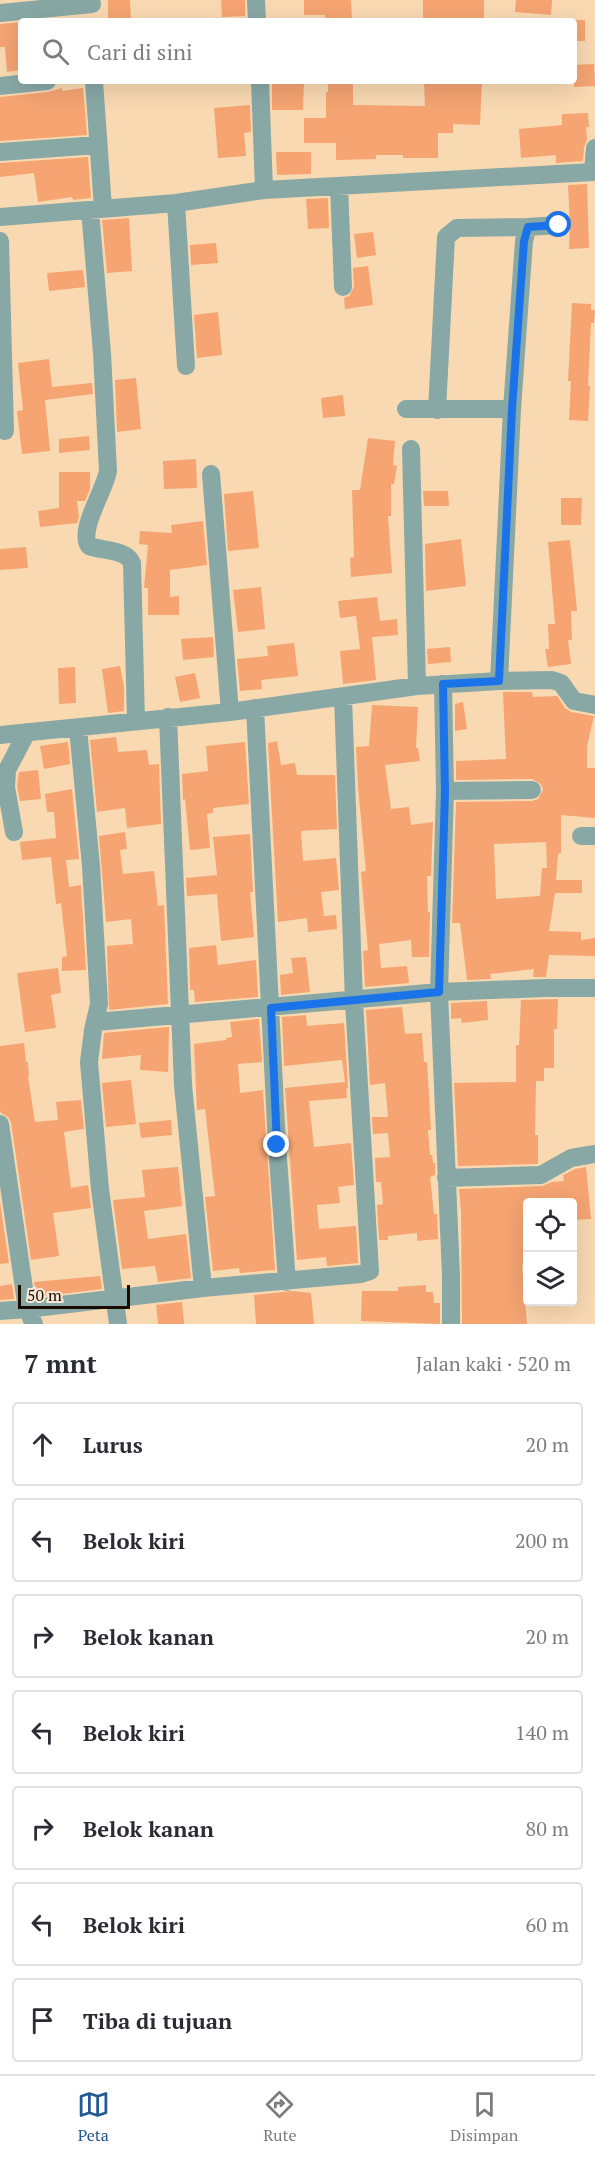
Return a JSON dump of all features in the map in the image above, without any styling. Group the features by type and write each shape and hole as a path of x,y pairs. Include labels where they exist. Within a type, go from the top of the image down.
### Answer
{"street":[{"path":"256,0 257,18"},
{"path":"0,13 68,4 92,8"},
{"path":"0,86 18,84"},
{"path":"94,84 98,145 96,209 108,471 86,529 86,539 89,546 124,555 130,558 132,563 136,721"},
{"path":"260,84 264,189"},
{"path":"0,152 98,145"},
{"path":"0,217 176,203 264,189 593,172 595,148"},
{"path":"339,186 343,287"},
{"path":"176,203 186,366"},
{"path":"437,410 446,237 457,228 559,225"},
{"path":"499,681 512,409 524,241 528,227"},
{"path":"0,241 5,431"},
{"path":"406,408 512,409"},
{"path":"411,449 417,686"},
{"path":"211,474 230,712"},
{"path":"0,735 230,712 417,686 499,681 552,680 561,683 574,701 595,705"},
{"path":"443,684 445,791 439,992 451,1324"},
{"path":"0,1311 31,1316 116,1298 361,1274 371,1269 354,1001 343,697"},
{"path":"255,708 277,1145 287,1282"},
{"path":"168,717 183,1085 203,1288"},
{"path":"78,728 99,1004 89,1062 100,1189 118,1324"},
{"path":"14,832 6,787 7,770 27,732"},
{"path":"445,791 532,790"},
{"path":"96,1022 439,992 595,988"},
{"path":"0,1124 31,1316"},
{"path":"446,1178 541,1175 571,1158 595,1154"}],"building":[{"path":"108,0 130,0 131,18 108,18"},
{"path":"221,0 245,0 245,16 222,17"},
{"path":"304,0 351,0 352,18 304,15"},
{"path":"423,0 484,0 484,18 423,18"},
{"path":"516,0 552,0 551,15 515,12"},
{"path":"577,20 585,20 585,41 577,41"},
{"path":"18,22 18,70 7,72 5,47 0,47 0,24"},
{"path":"594,64 595,86 574,87 574,84 577,84 577,65"},
{"path":"272,84 304,84 303,110 272,110"},
{"path":"328,84 353,84 353,105 425,106 424,84 482,84 480,125 453,124 453,133 438,133 438,158 376,155 376,159 336,160 336,143 304,143 304,118 326,118 326,92 328,92"},
{"path":"62,88 62,91 83,88 87,135 0,141 0,97 48,92"},
{"path":"250,105 251,132 244,133 246,156 218,158 214,108"},
{"path":"588,113 589,127 586,127 587,140 583,161 556,163 556,155 521,158 519,129 562,125 562,114"},
{"path":"276,152 311,152 311,174 277,175"},
{"path":"88,157 91,198 73,200 72,197 38,202 34,173 0,177 0,163"},
{"path":"587,184 589,248 569,249 568,185"},
{"path":"328,198 329,228 308,229 306,199"},
{"path":"129,218 132,271 107,273 102,220"},
{"path":"373,232 376,255 357,258 354,234"},
{"path":"216,243 218,263 191,265 190,245"},
{"path":"368,266 373,305 345,309 344,298 349,296 354,287 353,268"},
{"path":"83,270 85,287 49,291 47,273"},
{"path":"572,303 591,304 591,310 595,310 594,323 591,323 588,421 569,420 571,381 568,381"},
{"path":"218,312 222,355 197,358 194,315"},
{"path":"49,359 52,387 92,383 93,394 45,400 50,451 22,454 17,411 23,410 18,363"},
{"path":"136,378 141,429 117,432 115,380"},
{"path":"343,395 345,416 323,418 321,398"},
{"path":"89,436 90,450 59,453 59,439"},
{"path":"368,438 395,441 393,465 397,466 394,484 391,484 391,516 388,516 392,573 351,577 350,558 354,557 352,490 360,490"},
{"path":"196,459 197,488 164,489 163,461"},
{"path":"59,472 90,472 90,489 85,501 77,501 79,517 77,523 40,527 38,511 59,508"},
{"path":"253,491 259,548 228,551 224,494"},
{"path":"423,491 448,491 449,506 424,506"},
{"path":"561,498 582,498 581,525 561,525"},
{"path":"203,521 207,565 170,570 170,597 179,596 179,615 148,615 148,588 144,588 148,545 139,544 140,531 172,533 171,525"},
{"path":"461,539 466,586 426,591 425,544"},
{"path":"570,540 577,611 571,611 572,640 568,640 571,664 548,667 545,649 549,649 548,624 555,624 548,542"},
{"path":"26,547 28,568 0,570 0,549"},
{"path":"261,587 265,629 238,632 233,590"},
{"path":"377,597 380,621 397,619 398,635 372,637 376,680 343,684 340,651 360,649 356,616 340,618 338,601"},
{"path":"213,637 214,657 183,660 181,639"},
{"path":"294,643 298,676 261,680 262,689 240,691 237,659 268,656 267,646"},
{"path":"450,647 451,662 428,664 427,649"},
{"path":"120,666 124,687 124,711 108,713 102,669"},
{"path":"75,667 76,703 59,704 58,668"},
{"path":"195,673 200,698 180,702 175,677"},
{"path":"503,692 532,692 533,697 557,696 565,708 571,712 594,716 587,746 587,768 595,768 595,818 561,815 561,853 558,854 556,880 582,880 582,893 555,893 549,931 581,932 581,940 595,938 595,956 549,955 546,977 533,977 534,969 490,974 491,979 467,980 460,923 452,923 456,802 532,801 538,799 543,790 541,784 532,779 456,780 456,761 506,759","holes":["546,842 547,868 542,868 540,896 496,899 494,844"]},
{"path":"463,702 467,729 455,731 455,704"},
{"path":"372,705 418,707 416,748 418,748 420,761 385,765 391,809 409,807 411,825 433,822 431,876 427,876 428,912 430,912 429,957 412,957 411,940 379,944 381,968 407,966 409,983 365,987 363,951 368,950 361,872 366,871 356,747 369,746"},
{"path":"116,737 118,752 147,750 149,765 159,764 161,824 127,828 125,808 97,812 90,740"},
{"path":"277,741 281,765 295,763 297,775 335,775 337,829 301,831 303,861 336,858 339,890 321,892 324,916 336,915 337,929 308,932 307,918 278,922 268,743"},
{"path":"68,742 70,764 44,769 40,746"},
{"path":"245,742 249,804 213,808 213,813 207,814 210,848 190,850 182,774 208,771 206,746"},
{"path":"38,770 41,799 20,801 17,786 19,772"},
{"path":"72,789 79,859 66,860 69,887 81,885 86,970 62,971 62,957 67,956 61,903 56,904 51,857 22,860 20,842 56,838 54,812 47,812 45,794"},
{"path":"125,832 127,849 120,850 123,874 154,871 158,906 164,905 168,1004 109,1010 107,946 133,944 131,919 106,922 99,836"},
{"path":"250,834 253,892 250,892 254,937 221,941 217,894 187,896 186,878 217,875 213,837"},
{"path":"216,945 218,965 256,960 258,997 195,1002 194,990 190,990 189,948"},
{"path":"306,957 310,992 281,995 280,975 293,973 291,958"},
{"path":"58,968 61,993 51,995 56,1028 25,1032 17,973"},
{"path":"558,999 557,1029 554,1029 554,1068 544,1068 544,1081 536,1081 535,1135 538,1135 538,1164 458,1166 454,1083 516,1082 516,1045 519,1045 521,1000"},
{"path":"487,1001 488,1020 462,1023 461,1018 451,1019 451,1003"},
{"path":"402,1007 405,1034 422,1033 424,1062 427,1062 431,1130 428,1130 430,1155 435,1163 435,1175 430,1177 434,1214 437,1214 438,1239 417,1241 417,1233 388,1236 388,1240 379,1240 377,1205 383,1204 381,1182 376,1182 375,1158 390,1157 388,1133 373,1134 372,1117 388,1117 385,1083 370,1085 366,1010"},
{"path":"306,1015 307,1026 344,1023 347,1098 309,1101 314,1147 351,1143 354,1185 338,1187 340,1203 317,1205 319,1229 356,1226 358,1263 327,1266 326,1257 297,1260 285,1088 345,1082 342,1060 284,1066 282,1017"},
{"path":"259,1019 262,1062 238,1064 240,1093 263,1090 275,1270 240,1273 239,1268 213,1271 205,1197 215,1196 205,1109 197,1110 194,1044 226,1040 232,1037 230,1022"},
{"path":"169,1027 168,1072 140,1070 141,1055 102,1059 104,1033"},
{"path":"24,1043 35,1122 58,1120 56,1102 81,1100 84,1129 64,1132 71,1188 88,1185 91,1208 53,1213 59,1256 31,1260 11,1122 0,1110 0,1046"},
{"path":"131,1080 136,1124 106,1127 102,1083"},
{"path":"171,1120 172,1135 141,1138 139,1123"},
{"path":"178,1167 182,1206 144,1211 148,1239 186,1234 191,1278 158,1282 155,1266 122,1269 113,1200 145,1197 142,1170"},
{"path":"586,1167 591,1219 577,1220 577,1198 523,1198 523,1306 525,1306 527,1324 462,1324 459,1189 542,1186 564,1181 563,1175"},
{"path":"0,1202 9,1263 0,1264"},
{"path":"100,1276 102,1289 37,1297 34,1282"},
{"path":"12,1284 14,1299 0,1300 0,1286"},
{"path":"426,1285 426,1292 433,1292 434,1303 440,1303 440,1324 361,1321 362,1291 398,1291 398,1287"},
{"path":"293,1291 311,1293 314,1324 256,1324 254,1295"},
{"path":"182,1302 184,1324 158,1324 156,1305"}],"route":[{"path":"277,1145 271,1008 439,992 445,791 443,684 499,681 512,409 524,241 528,227 559,225"}]}
